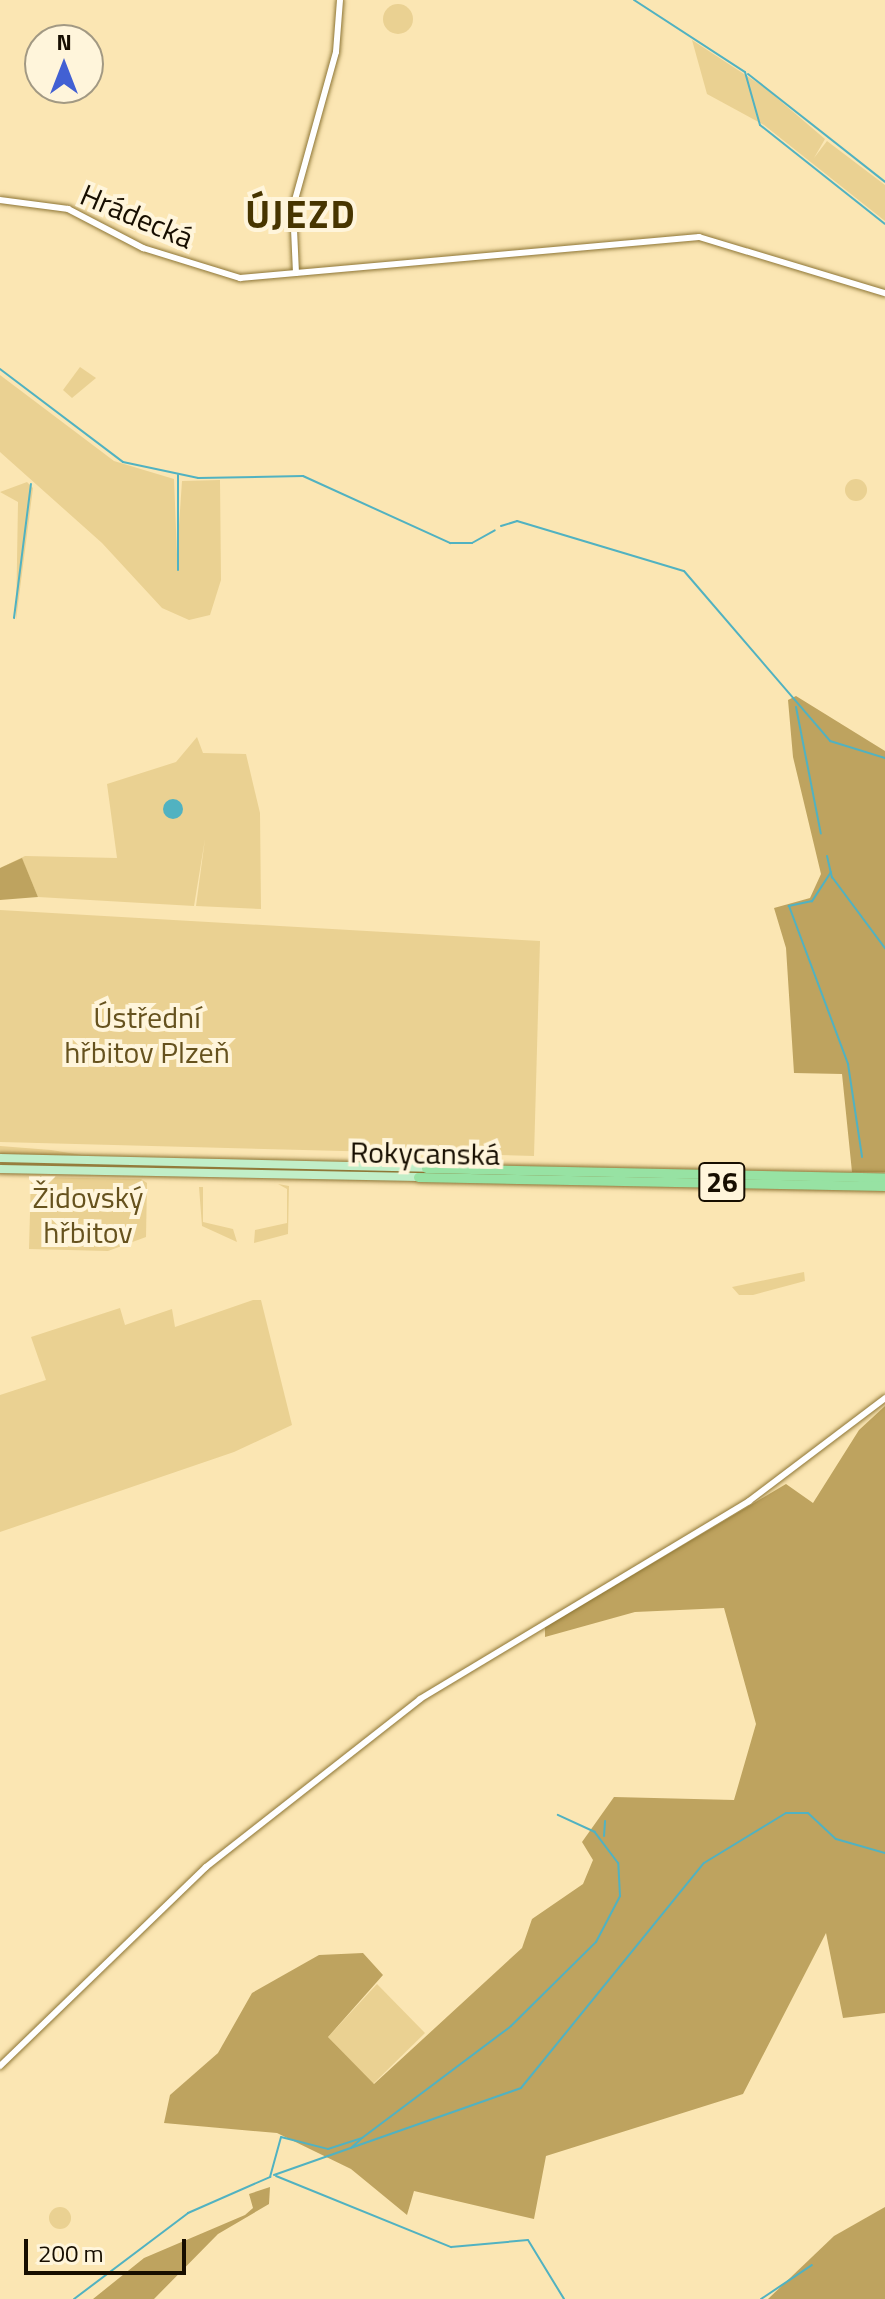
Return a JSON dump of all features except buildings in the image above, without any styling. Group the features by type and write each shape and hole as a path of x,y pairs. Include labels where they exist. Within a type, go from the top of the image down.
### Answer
{"highway":[{"name":"Rokycanská","path":"426,1168 849,1178"},
{"name":"Rokycanská","path":"418,1177 849,1178"},
{"name":"26","path":"849,1178 885,1178"},
{"name":"26","path":"849,1178 885,1186"}],"main road":[{"name":"Rokycanská","path":"0,1158 426,1168"},
{"name":"Rokycanská","path":"0,1169 418,1177"}],"street":[{"path":"296,273 293,207 336,52 340,0"},
{"name":"Hrádecká","path":"0,200 68,209 134,245 221,274 296,273 495,257 626,239 708,237 885,293"},
{"path":"0,2066 206,1867 420,1699 749,1501 885,1398"}],"green space":[{"path":"398,4 409,8 413,19 409,30 398,34 387,30 383,19 387,8"},
{"path":"692,40 764,87 825,139 814,158 827,141 885,185 885,221 764,125 707,94"},
{"path":"80,367 96,378 72,398 63,390"},
{"path":"0,375 114,461 174,479 177,555 182,481 220,480 221,580 210,615 189,620 162,608 102,543 0,452"},
{"path":"856,479 864,482 867,490 864,498 856,501 848,498 845,490 848,482"},
{"path":"27,482 33,488 16,620 18,502 0,492"},
{"path":"197,737 203,753 246,754 260,813 261,909 196,906 205,839 194,906 38,897 22,859 0,868 25,856 117,858 107,784 176,762"},
{"name":"Ústřední hřbitov Plzeň","path":"0,910 540,941 534,1156 0,1142"},
{"path":"0,1146 51,1150 82,1155 0,1155"},
{"path":"0,1161 287,1169 288,1170 0,1165"},
{"name":"Židovský hřbitov","path":"31,1177 141,1179 147,1183 146,1237 108,1251 29,1249"},
{"path":"278,1184 289,1186 288,1234 254,1243 255,1230 287,1223 287,1189"},
{"path":"199,1187 203,1187 203,1222 233,1229 237,1242 202,1226"},
{"path":"804,1272 805,1281 753,1295 739,1295 732,1287"},
{"path":"261,1300 292,1425 234,1452 0,1532 0,1395 46,1380 31,1337 120,1308 125,1325 172,1309 175,1327"},
{"path":"377,1984 425,2033 373,2084 328,2037"},
{"path":"60,2207 71,2218 60,2229 49,2218"}],"shaded area":[{"path":"796,696 885,751 885,1172 852,1172 842,1074 794,1073 786,948 774,908 810,898 821,874 793,757 788,700"},
{"path":"22,858 38,897 0,900 0,868"},
{"path":"885,1406 885,2013 843,2018 826,1933 743,2094 546,2156 534,2219 414,2191 407,2215 351,2169 277,2133 164,2123 170,2095 218,2053 252,1993 319,1955 363,1953 383,1975 328,2037 374,2084 522,1948 532,1919 583,1884 593,1860 582,1842 614,1797 734,1800 756,1724 724,1608 635,1612 545,1637 545,1627 786,1484 813,1503 859,1430"},
{"path":"270,2187 269,2204 218,2234 154,2299 93,2299 144,2258 245,2215 253,2208 249,2194"},
{"path":"885,2207 885,2299 768,2299 834,2236"}],"water":[{"path":"173,799 180,802 183,809 180,816 173,819 166,816 163,809 166,802"}],"waterway":[{"path":"634,0 745,72 760,125 885,224"},
{"path":"748,74 885,182"},
{"path":"0,369 123,462 198,478 303,476 450,543 472,543 495,530"},
{"path":"178,475 178,570"},
{"path":"14,618 31,484"},
{"path":"501,526 517,521 684,571 830,741 885,758"},
{"path":"796,707 821,834"},
{"path":"827,856 832,877 885,948"},
{"path":"831,872 812,901 789,906 848,1064 862,1157"},
{"path":"274,2175 521,2088 704,1863 786,1813 808,1813 836,1839 885,1853"},
{"path":"270,2177 281,2137 328,2149 362,2138 511,2026 596,1942 620,1896 618,1863 595,1832 558,1815"},
{"path":"604,1836 605,1821"},
{"path":"351,2148 361,2139"},
{"path":"276,2176 451,2247 528,2240 564,2299"},
{"path":"74,2299 188,2213 270,2177"},
{"path":"761,2299 812,2265"}],"district":[{"name":"ÚJEZD","path":"301,215"}]}
